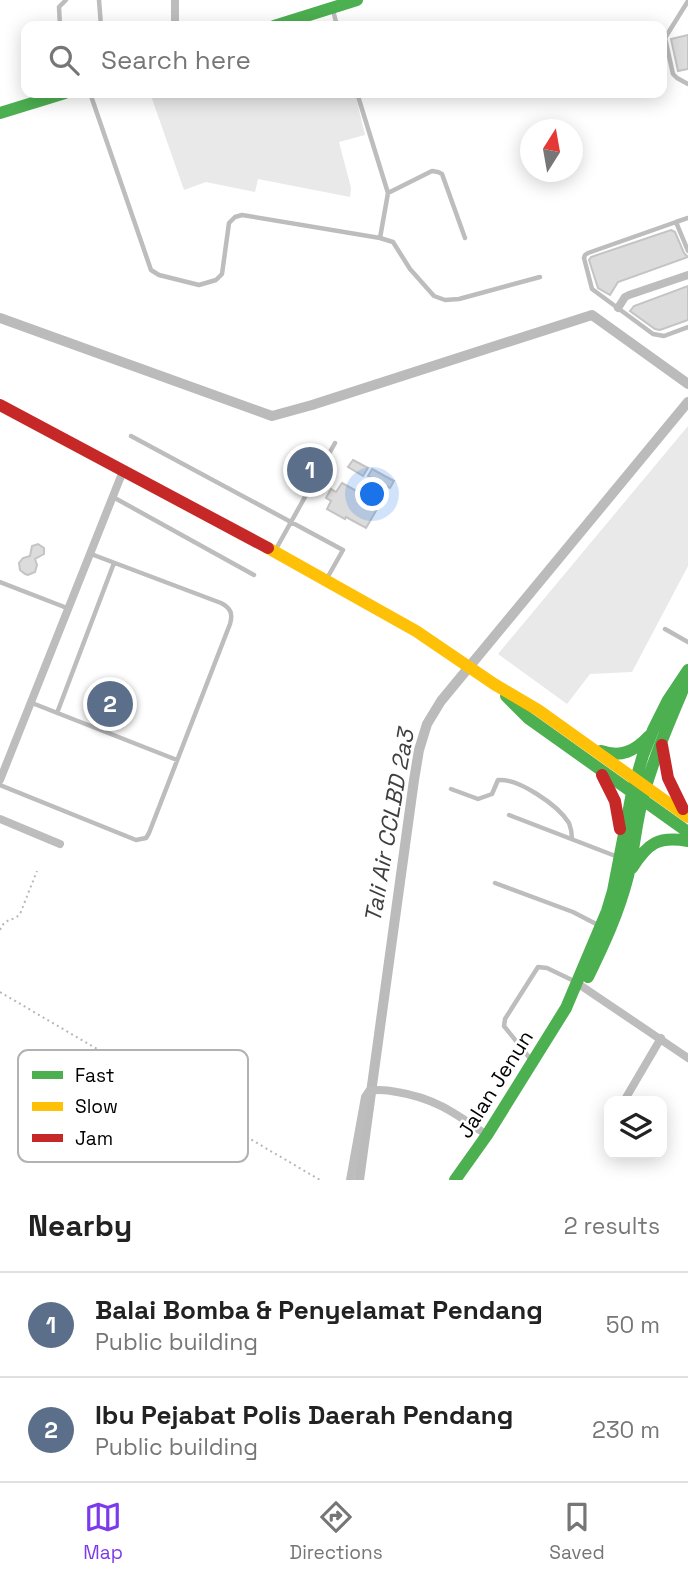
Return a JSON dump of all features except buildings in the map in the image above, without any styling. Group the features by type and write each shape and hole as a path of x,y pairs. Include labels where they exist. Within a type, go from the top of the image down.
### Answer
{"main road":[{"path":"290,21 357,0"},
{"path":"0,113 49,98"},
{"path":"0,405 274,551 416,631 582,741 688,832"},
{"path":"580,985 613,891 620,852 668,700 688,670"},
{"path":"582,741 608,754 629,753 657,734 688,678"},
{"path":"489,680 528,718 598,768 688,816"},
{"path":"657,734 668,782 688,816"},
{"path":"598,768 618,806 620,852"},
{"path":"580,985 612,927 620,905 628,875 639,790"},
{"path":"628,875 642,852 657,840 674,838 688,841"},
{"name":"Jalan Jenun","path":"455,1180 487,1135 580,985"}],"street":[{"path":"175,0 175,21"},
{"path":"618,308 629,295 688,275"},
{"path":"0,783 123,471"},
{"path":"0,819 61,844"},
{"path":"580,985 688,1058"},
{"path":"627,1096 661,1038"},
{"path":"350,1180 365,1097 372,1090 387,1090 425,1098 445,1107 487,1135"}],"lane":[{"path":"60,21 59,8 66,0"},
{"path":"99,0 101,21"},
{"path":"667,33 688,1"},
{"path":"332,8 336,21"},
{"path":"667,49 673,74 688,84"},
{"path":"92,98 151,270 159,275 199,285 216,281 222,274 229,223 242,215 393,242 419,280 434,296 445,300 459,299 540,277"},
{"path":"359,98 388,193 380,238"},
{"path":"388,193 432,171 442,174 465,238"},
{"path":"688,218 585,255 584,258 592,289 659,336 688,327"},
{"path":"676,222 688,251"},
{"path":"131,436 343,550 326,580"},
{"path":"274,551 335,443"},
{"path":"113,496 254,575"},
{"path":"0,783 136,840 146,838 149,833 230,624 231,613 221,603 90,553"},
{"path":"57,713 114,563"},
{"path":"0,582 68,608"},
{"path":"665,629 688,642"},
{"path":"31,702 177,760"},
{"path":"451,789 478,799 492,794 498,780 508,780 555,807 569,823 572,839"},
{"path":"509,815 572,839 620,852"},
{"path":"495,883 573,912 601,926"},
{"path":"533,1061 504,1026 505,1019 538,967 547,968 580,985"}],"path":[{"path":"0,930 2,924 20,914 37,872"},
{"path":"0,992 99,1050"},
{"path":"248,1138 320,1180"}],"shaded area":[{"path":"152,98 356,98 365,135 339,142 351,188 350,197 258,179 255,192 206,182 184,190"},
{"path":"688,426 688,566 632,672 590,674 567,704 498,654"}],"waterway":[{"name":"Tali Air CCLBD 2a3","path":"0,318 272,416 592,315 688,384"},
{"name":"Tali Air CCLBD 2a3","path":"359,1180 414,780 427,724 441,701 688,402"}],"traffic: fast":[{"path":"290,21 357,0"},
{"path":"0,113 49,98"},
{"path":"455,1180 487,1135 566,1008 607,911 632,793 643,755 668,700 688,670"},
{"path":"588,977 620,902 647,782 687,680"},
{"path":"506,696 528,718 688,832"},
{"path":"601,751 615,754 627,752 649,736"},
{"path":"632,868 655,843 669,840 688,841"}],"traffic: slow":[{"path":"268,548 416,631 538,710 688,817"}],"traffic: jam":[{"path":"0,405 268,548"},
{"path":"662,745 668,778 683,809"},
{"path":"602,775 615,801 620,829"}],"place":[{"name":"Balai Bomba & Penyelamat Pendang","path":"310,470"},
{"name":"Ibu Pejabat Polis Daerah Pendang","path":"110,704"}]}
